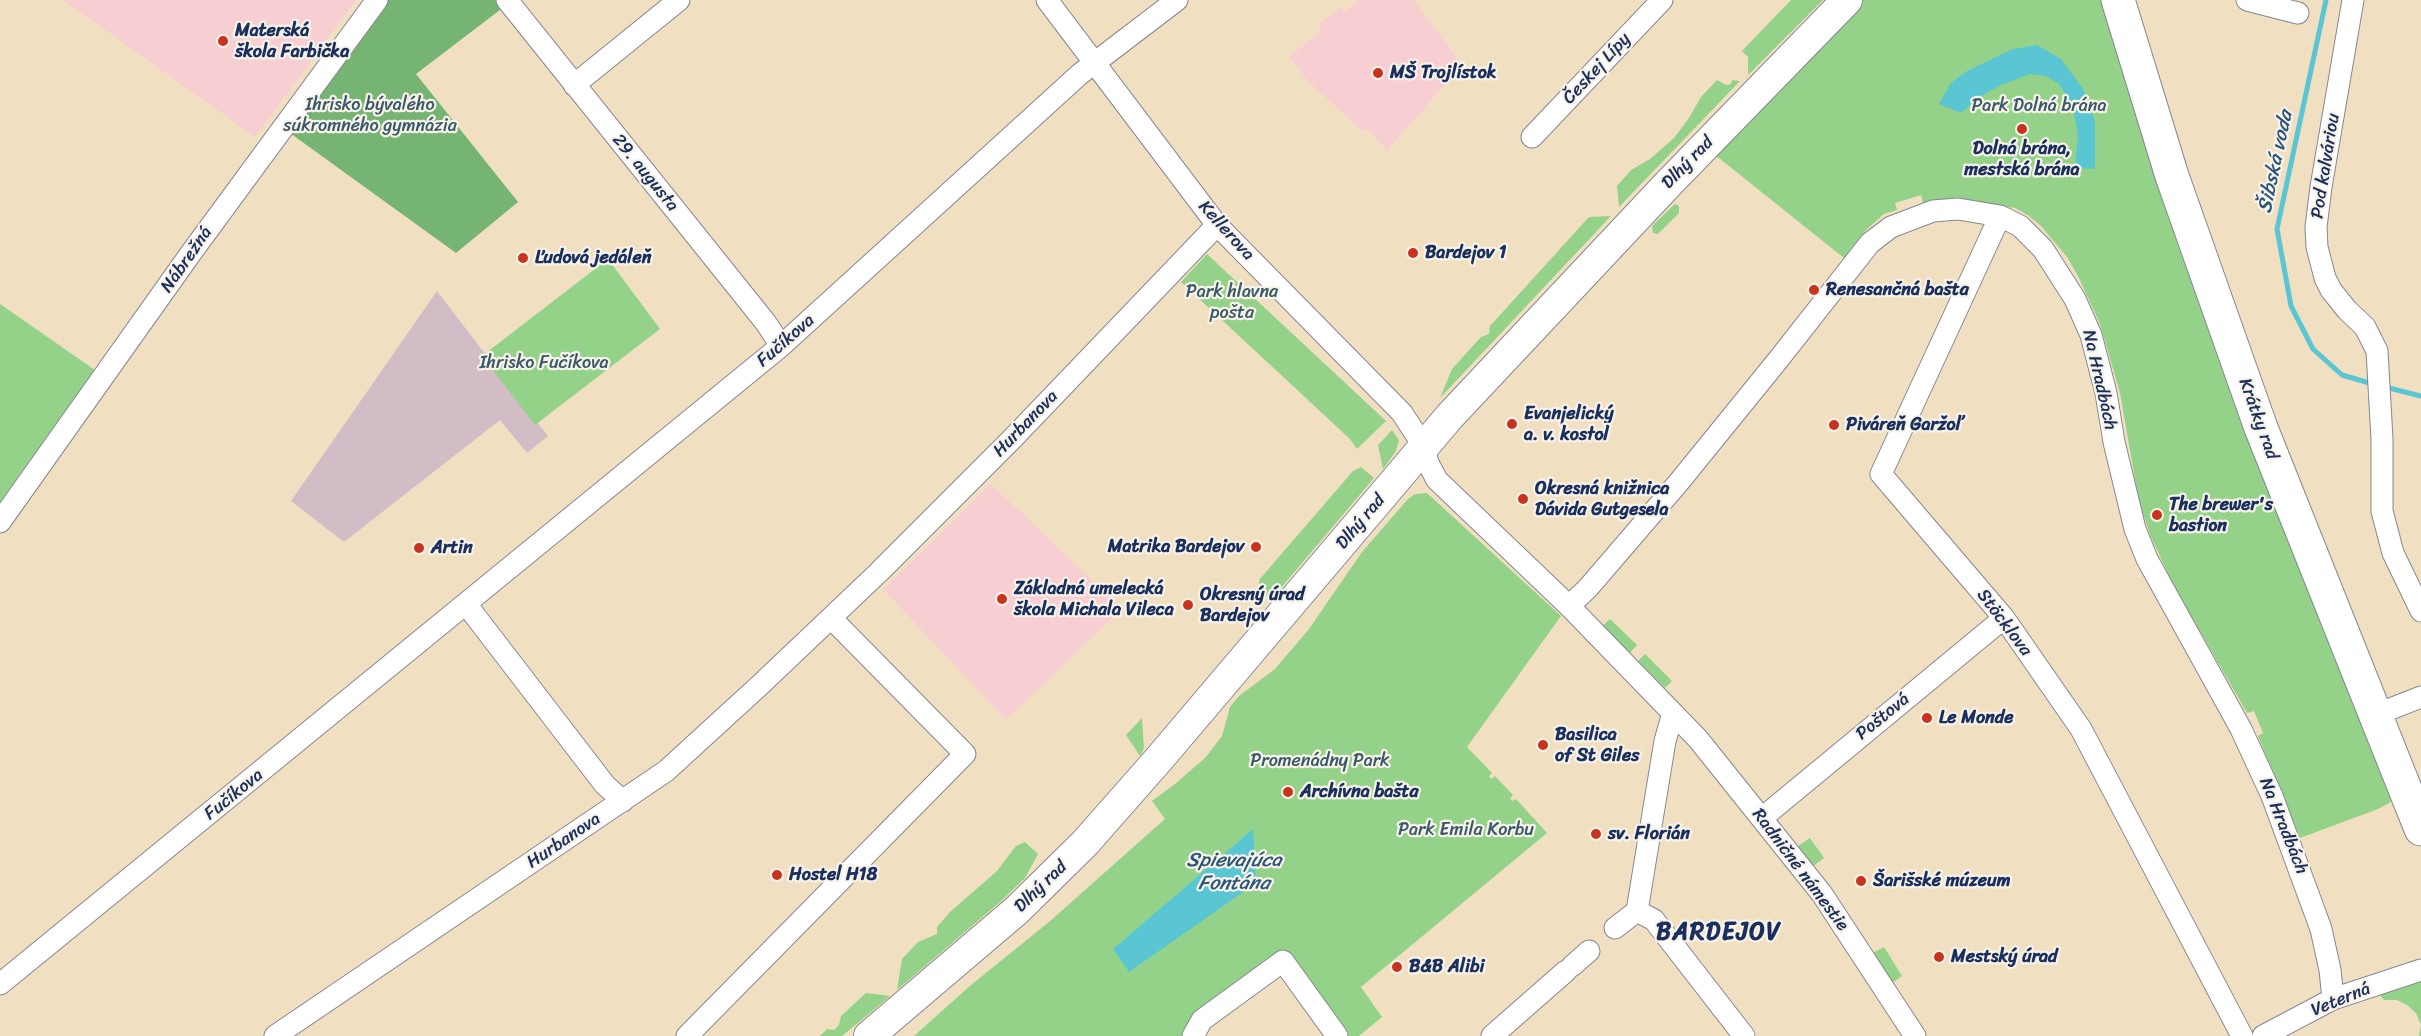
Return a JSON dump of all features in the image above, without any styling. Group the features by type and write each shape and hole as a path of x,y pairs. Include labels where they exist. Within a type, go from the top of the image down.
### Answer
{"main road":[{"name":"Krátky rad","path":"2118,0 2172,176 2261,428 2421,829"}],"street":[{"name":"Nábrežná","path":"0,522 191,253 377,0"},
{"name":"29. augusta","path":"507,0 766,322 781,346"},
{"path":"574,85 679,0"},
{"name":"Kellerova","path":"1047,0 1217,225 1399,409 1424,447"},
{"name":"Fučíkova","path":"0,984 781,346 1093,63 1177,0"},
{"name":"Českej Lípy","path":"1533,137 1662,0"},
{"name":"Dlhý rad","path":"869,1036 1017,910 1085,843 1424,447 1524,334 1847,0"},
{"path":"2247,0 2298,13"},
{"name":"Pod kalváriou","path":"2353,0 2320,195 2316,227 2317,247 2325,278 2331,290 2365,327 2378,351 2382,511 2393,553 2421,611"},
{"name":"Na Hradbách","path":"1569,606 1588,588 1679,482 1870,243 1891,227 1933,211 1958,209 2000,216 2020,226 2043,249 2075,298 2091,335 2135,529 2147,559 2241,729 2272,796 2321,929 2330,969 2333,999"},
{"name":"Stöcklova","path":"2000,216 1881,474 2004,618 2081,729 2242,1036"},
{"name":"Hurbanova","path":"275,1036 666,771 831,618 1012,439 1217,225"},
{"name":"Radničné námestie","path":"1424,447 1428,463 1437,480 1569,606 1698,739 1822,894 1915,1036"},
{"path":"466,604 605,785 623,801"},
{"path":"687,1036 965,754 831,618"},
{"name":"Poštová","path":"1762,818 2004,618"},
{"path":"2375,715 2421,697"},
{"path":"1492,1036 1637,910 1665,741 1673,713"},
{"path":"1637,910 1654,920 1744,1036"},
{"path":"1193,1036 1202,1020 1283,962 1337,1036"},
{"name":"Veterná","path":"2272,1034 2333,999 2421,970"}],"shaded area":[{"name":"Materská škola Farbička","path":"63,0 356,0 255,137"},
{"name":"MŠ Trojlístok","path":"1359,0 1414,0 1462,65 1387,150 1366,128 1362,131 1309,82 1289,57 1322,30 1318,25 1341,7 1344,12"},
{"path":"437,291 548,436 527,453 500,420 344,542 291,501"},
{"name":"Základná umelecká škola Michala Vileca","path":"991,484 1122,609 1006,720 883,589"}],"green space":[{"name":"Ihrisko bývalého súkromného gymnázia","path":"377,0 507,0 509,3 416,74 518,202 456,253 283,128"},
{"path":"1791,0 1823,0 1748,75 1748,57 1742,51"},
{"name":"Park Dolná brána","path":"1847,0 2118,0 2375,715 2391,802 2300,838 2258,736 2263,733 2254,711 2247,713 2173,584 2151,537 2139,502 2120,393 2100,324 2067,257 2041,226 2015,208 1961,201 1941,200 1923,203 1921,195 1895,203 1897,210 1884,214 1866,230 1844,258 1704,146"},
{"path":"1717,80 1726,85 1731,84 1732,80 1740,81 1619,207 1617,186 1631,170 1650,159 1674,138 1701,97"},
{"path":"1675,204 1679,206 1679,213 1658,234 1653,233 1652,226"},
{"path":"1611,216 1440,398 1452,369 1481,337 1489,334 1490,326 1589,217"},
{"name":"Park hlavna pošta","path":"1207,254 1386,421 1357,449 1350,439 1181,282"},
{"name":"Ihrisko Fučíkova","path":"608,259 660,329 535,425 482,356"},
{"path":"0,304 105,377 0,522"},
{"path":"1392,430 1399,440 1396,451 1383,469 1378,445"},
{"path":"1361,467 1374,478 1275,595 1261,597 1259,580 1353,471"},
{"name":"Promenádny Park","path":"1427,493 1561,616 1467,747 1492,773 1489,776 1491,779 1495,776 1513,795 1510,799 1512,801 1516,799 1547,833 1361,987 1382,1017 1359,1036 1337,1036 1283,962 1193,1036 914,1036 971,985 1049,922 1165,819 1152,801 1206,757 1222,736 1230,707 1239,696 1275,669 1309,629 1362,552 1408,499 1415,494"},
{"path":"1610,619 1637,645 1630,653 1602,626"},
{"path":"1645,654 1672,681 1665,688 1638,661"},
{"path":"1142,718 1144,748 1140,756 1126,735"},
{"path":"1810,838 1824,858 1812,867 1798,846"},
{"path":"1025,842 1038,854 1025,878 897,990 902,959 918,942 937,934 937,927 950,912 997,871 1016,846"},
{"path":"1884,947 1902,976 1892,983 1873,953"},
{"path":"2421,982 2421,1025 2416,1013 2407,1005 2397,1000 2384,1000 2379,994"},
{"path":"866,993 890,996 842,1036 820,1036 827,1029 834,1030 839,1025 841,1016"}],"water":[{"path":"2037,45 2061,59 2083,89 2095,122 2095,169 2075,168 2078,136 2073,107 2059,84 2046,76 2030,74 2001,85 1979,97 1961,113 1939,104 1951,83 1967,71 2013,49"},
{"name":"Spievajúca Fontána","path":"1253,829 1256,883 1129,972 1113,949"}],"waterway":[{"name":"Šibská voda","path":"2326,0 2277,229 2291,306 2313,349 2342,375 2373,384"},
{"name":"Šibská voda","path":"2385,387 2421,396"}],"place":[{"name":"Materská škola Farbička","path":"223,41"},
{"name":"MŠ Trojlístok","path":"1378,73"},
{"name":"Dolná brána, mestská brána","path":"2022,129"},
{"name":"Bardejov 1","path":"1413,253"},
{"name":"Ľudová jedáleň","path":"523,258"},
{"name":"Renesančná bašta","path":"1814,290"},
{"name":"Evanjelický a. v. kostol","path":"1512,424"},
{"name":"Piváreň Garžoľ","path":"1834,425"},
{"name":"Okresná knižnica Dávida Gutgesela","path":"1523,499"},
{"name":"The brewer's bastion","path":"2157,515"},
{"name":"Matrika Bardejov","path":"1256,547"},
{"name":"Artin","path":"419,548"},
{"name":"Základná umelecká škola Michala Vileca","path":"1002,599"},
{"name":"Okresný úrad Bardejov","path":"1188,605"},
{"name":"Le Monde","path":"1927,718"},
{"name":"Basilica of St Giles","path":"1543,745"},
{"name":"Archívna bašta","path":"1288,792"},
{"name":"sv. Florián","path":"1596,834"},
{"name":"Hostel H18","path":"777,875"},
{"name":"Šarišské múzeum","path":"1861,881"},
{"name":"Mestský úrad","path":"1939,957"},
{"name":"B&B Alibi","path":"1397,967"}],"district":[{"name":"BARDEJOV","path":"1719,933"}],"park label":[{"name":"Park Emila Korbu","path":"1466,830"}]}
